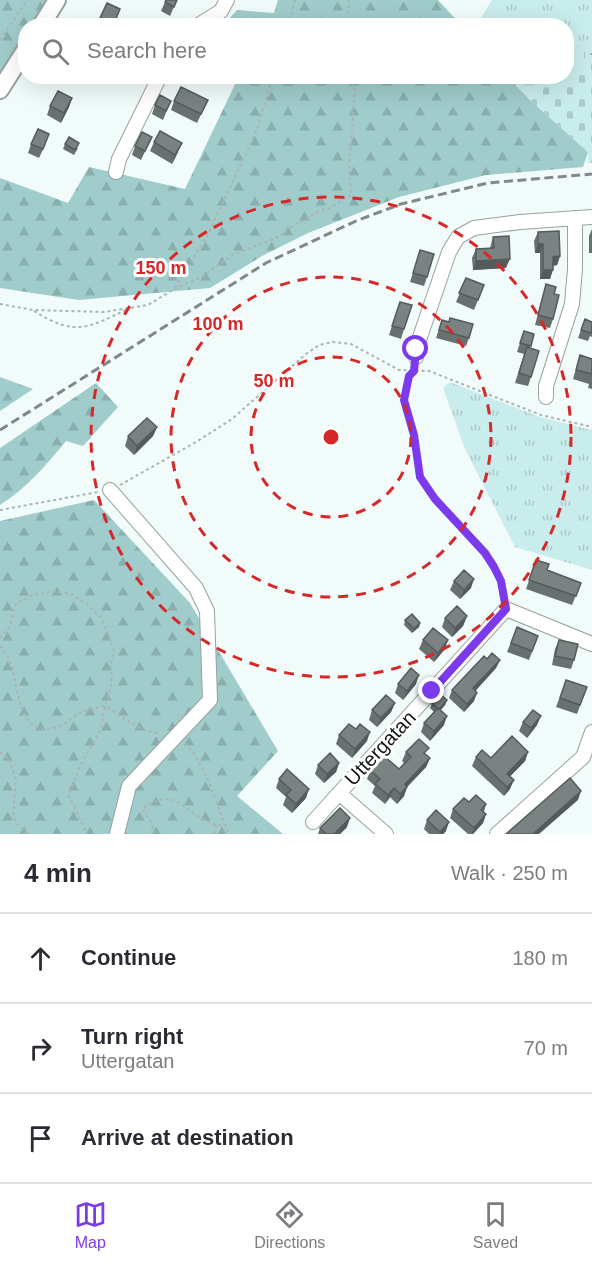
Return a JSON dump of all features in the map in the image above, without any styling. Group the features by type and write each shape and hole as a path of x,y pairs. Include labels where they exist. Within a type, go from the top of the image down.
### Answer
{"street":[{"path":"46,18 57,0"},
{"path":"210,18 221,11 227,0"},
{"path":"0,90 18,62"},
{"path":"117,172 119,159 156,84"},
{"path":"415,364 416,349 449,252 458,237 474,228 592,217"},
{"path":"546,398 546,386 572,304 575,218"},
{"path":"110,490 196,588 207,611 210,700 129,786 117,834"},
{"path":"506,609 592,644"},
{"name":"Uttergatan","path":"313,822 506,609"},
{"path":"497,834 588,759 592,732"},
{"path":"339,793 386,834"}],"path":[{"path":"0,40 27,0"},
{"path":"290,18 295,0"},
{"path":"348,18 349,0"},
{"path":"174,289 206,237 256,132 271,84"},
{"path":"0,304 33,310 104,312 148,305 174,289 203,276 232,255 278,237 296,224 351,195 349,169 355,92 354,84"},
{"path":"33,310 51,322 75,329 92,326 130,308"},
{"path":"0,510 110,490 232,419 292,365 319,345 333,342 351,344 399,370 415,364 541,415 592,428"},
{"path":"415,364 409,376 404,400 414,435 420,477 435,499 485,553 501,581 506,609"},
{"path":"0,638 10,626 14,608 19,602 33,595 53,591 71,594 88,605 101,618 114,652 111,663 112,683 101,729 80,766 69,796 87,834"},
{"path":"0,646 9,658 19,700 28,722 39,728 56,728 83,711 105,706 141,729 184,743 197,757 229,834"},
{"path":"0,752 9,759 16,780 13,816 16,823 28,834"},
{"path":"154,834 151,822 142,809 153,802 169,799 181,802 199,816 216,825 226,827"},
{"path":"214,834 216,825"}],"green space":[{"path":"0,0 57,0 45,18 18,18 18,60 0,90"},
{"path":"278,0 438,0 455,18 230,18 237,10 274,13"},
{"path":"492,0 592,0 592,50 584,50 584,58 574,66 574,18 481,18"},
{"path":"584,50 592,50 592,163 588,163 588,152 529,99 549,84 574,84 574,66 584,58"},
{"path":"235,84 515,84 588,152 583,167 486,175 399,197 308,233 262,256 210,288 79,300 0,288 0,178 68,203 89,167 185,189"},
{"path":"515,84 549,84 529,99"},
{"path":"0,377 33,389 0,411"},
{"path":"450,382 540,417 592,430 592,570 515,547 465,449 443,388"},
{"path":"96,383 118,407 83,446 66,441 27,484 0,505 0,448"},
{"path":"94,500 190,603 278,751 237,796 283,834 0,834 0,521"}],"building":[{"path":"166,0 177,0 174,7 165,2"},
{"path":"107,3 120,9 116,18 100,18"},
{"path":"181,87 208,100 201,114 174,101"},
{"path":"58,91 72,98 64,113 50,106"},
{"path":"160,95 171,101 166,111 155,105"},
{"path":"38,129 49,134 43,149 31,144"},
{"path":"160,131 182,143 175,155 154,142"},
{"path":"142,132 152,137 145,151 135,146"},
{"path":"69,137 79,143 75,150 65,144"},
{"path":"559,231 560,256 553,257 553,270 543,270 543,244 538,244 538,232"},
{"path":"509,236 510,259 476,261 476,249 494,248 493,237"},
{"path":"420,250 434,254 427,277 413,273"},
{"path":"466,278 484,285 478,300 459,293"},
{"path":"546,284 556,287 554,294 559,295 553,319 538,315"},
{"path":"400,302 412,305 404,329 392,326"},
{"path":"450,318 473,324 469,338 439,330 442,320 449,322"},
{"path":"585,319 592,322 591,333 581,330"},
{"path":"524,331 534,334 531,346 520,343"},
{"path":"527,347 539,351 531,377 519,373"},
{"path":"580,355 592,359 592,374 576,370"},
{"path":"147,418 157,427 137,446 128,436"},
{"path":"536,560 549,564 547,570 581,583 576,596 529,580"},
{"path":"464,570 474,579 464,590 454,581"},
{"path":"457,606 467,616 455,628 445,618"},
{"path":"412,614 420,623 414,629 405,620"},
{"path":"517,627 538,636 532,651 511,643"},
{"path":"433,628 448,640 438,653 423,640"},
{"path":"559,640 578,644 574,660 555,656"},
{"path":"492,653 500,660 473,688 477,693 467,704 452,690 484,656 487,659"},
{"path":"411,668 419,675 407,691 398,684"},
{"path":"566,680 587,687 580,705 560,698"},
{"path":"440,694 447,700 439,709 432,704"},
{"path":"386,695 395,703 381,718 372,710"},
{"path":"438,708 447,716 434,731 424,723"},
{"path":"533,710 541,716 531,728 523,722"},
{"path":"349,724 356,729 360,724 370,732 355,749 339,735"},
{"path":"512,736 528,752 507,774 514,780 507,787 476,757 482,750 491,758"},
{"path":"419,739 429,748 424,753 430,758 405,784 407,787 400,794 394,788 388,795 375,784 380,779 370,770 383,755 399,769 411,757 406,752"},
{"path":"330,753 339,763 327,774 318,765"},
{"path":"287,769 309,789 296,804 286,795 291,790 279,779"},
{"path":"570,778 581,791 533,834 506,834"},
{"path":"476,795 486,804 481,810 486,814 474,828 453,809 464,798 469,802"},
{"path":"340,808 350,818 334,834 326,834 320,828"},
{"path":"436,810 449,822 440,832 427,820"}],"railway":[{"path":"0,430 266,263 356,221 401,204 488,183 592,174"}],"route":[{"path":"416,349 414,371 409,376 405,387 404,400 414,435 420,477 435,499 485,553 501,581 506,609 432,691"}]}
